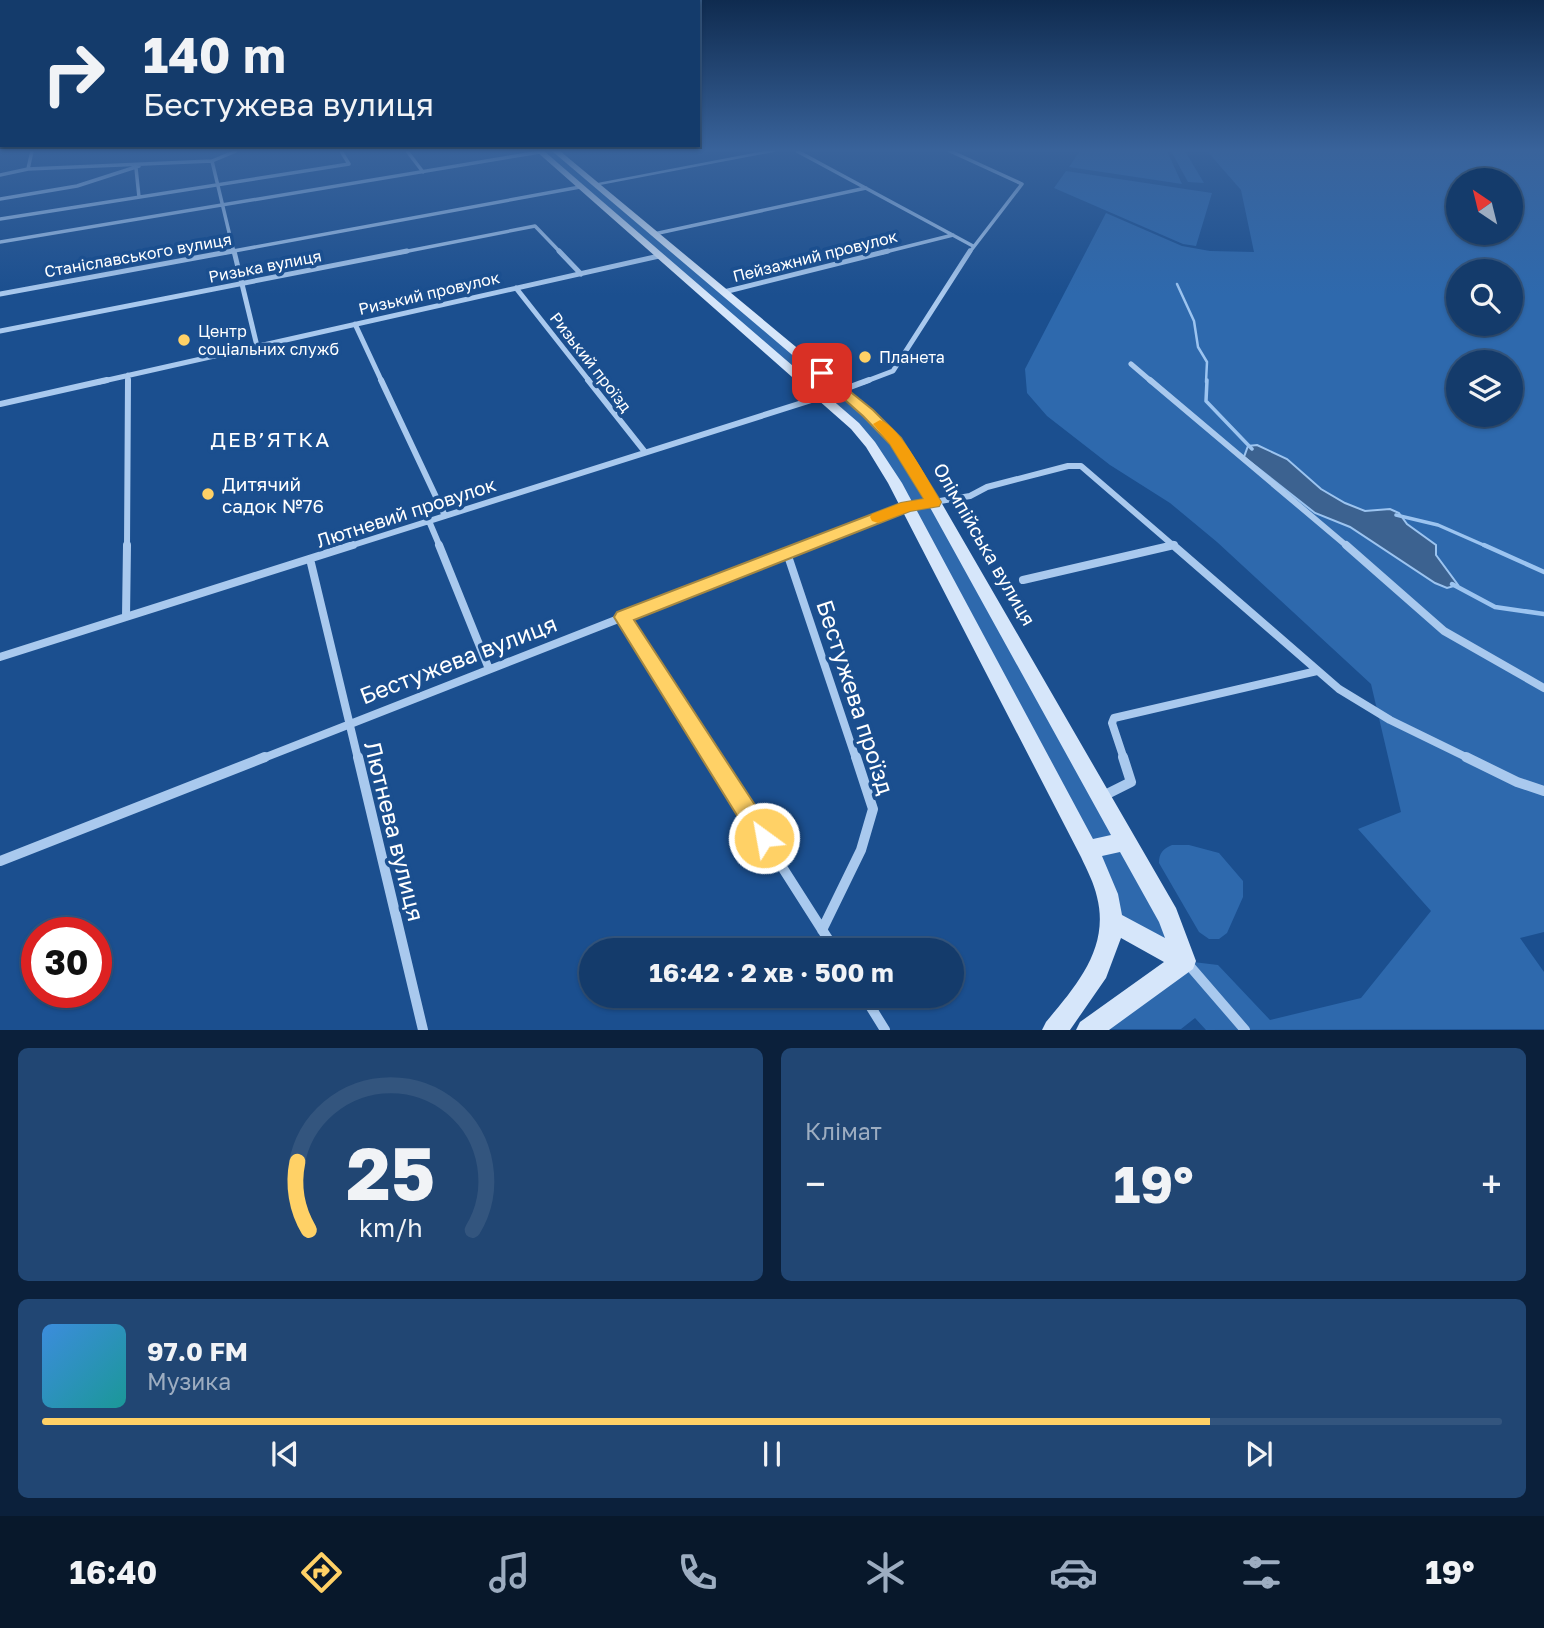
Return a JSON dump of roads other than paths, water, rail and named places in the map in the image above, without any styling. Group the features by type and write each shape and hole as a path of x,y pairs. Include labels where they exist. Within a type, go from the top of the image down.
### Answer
{"main road":[{"path":"594,199 864,435 884,463 1088,850 1109,900 1113,922 1109,944 1099,971 1054,1030"},
{"name":"Олімпійська вулиця","path":"613,199 842,390 895,442 934,502 1168,916 1185,961"},
{"path":"821,397 842,390"},
{"name":"Бестужева вулиця","path":"907,506 934,502"},
{"path":"1088,850 1125,841"},
{"path":"1088,1030 1185,961 1113,922"}],"street":[{"path":"0,219 126,199"},
{"path":"221,199 257,346"},
{"path":"0,242 258,199"},
{"name":"Станіславського вулиця","path":"0,295 515,199"},
{"path":"654,234 815,199"},
{"path":"886,199 973,246"},
{"path":"842,390 893,371 973,246 1009,199"},
{"name":"Ризька вулиця","path":"0,331 535,226 581,274"},
{"name":"Пейзажний провулок","path":"724,292 953,235"},
{"name":"Ризький провулок","path":"0,404 659,256"},
{"name":"Ризький проїзд","path":"516,288 645,453"},
{"path":"355,324 445,516"},
{"path":"1131,364 1444,631 1544,688"},
{"path":"127,617 128,375"},
{"name":"Лютневий провулок","path":"0,657 821,397"},
{"path":"934,502 970,496 987,487 1078,465 1175,545 1317,671 1390,720 1517,782 1544,790"},
{"name":"Бестужева вулиця","path":"0,860 907,506"},
{"path":"429,521 489,669"},
{"path":"1023,580 1175,545"},
{"name":"Бестужева проїзд","path":"787,553 873,809 860,850 822,930"},
{"name":"Лютнева вулиця","path":"310,559 423,1030"},
{"path":"623,617 827,938"},
{"path":"1100,797 1131,782 1112,723 1114,718 1317,671"},
{"path":"1185,961 1245,1030"},
{"path":"871,1008 885,1030"}],"waterway":[{"path":"1177,284 1194,321 1198,347 1207,362 1206,382"},
{"path":"1207,380 1206,401 1252,449"},
{"path":"1396,515 1438,525 1488,547"},
{"path":"1484,545 1544,572"},
{"path":"1452,584 1495,607 1544,614"}],"place":[{"name":"Центр соціальних служб","path":"184,340"},
{"name":"Планета","path":"865,357"},
{"name":"Дитячий садок №76","path":"208,494"}],"district":[{"name":"ДЕВ’ЯТКА","path":"271,439"}]}
